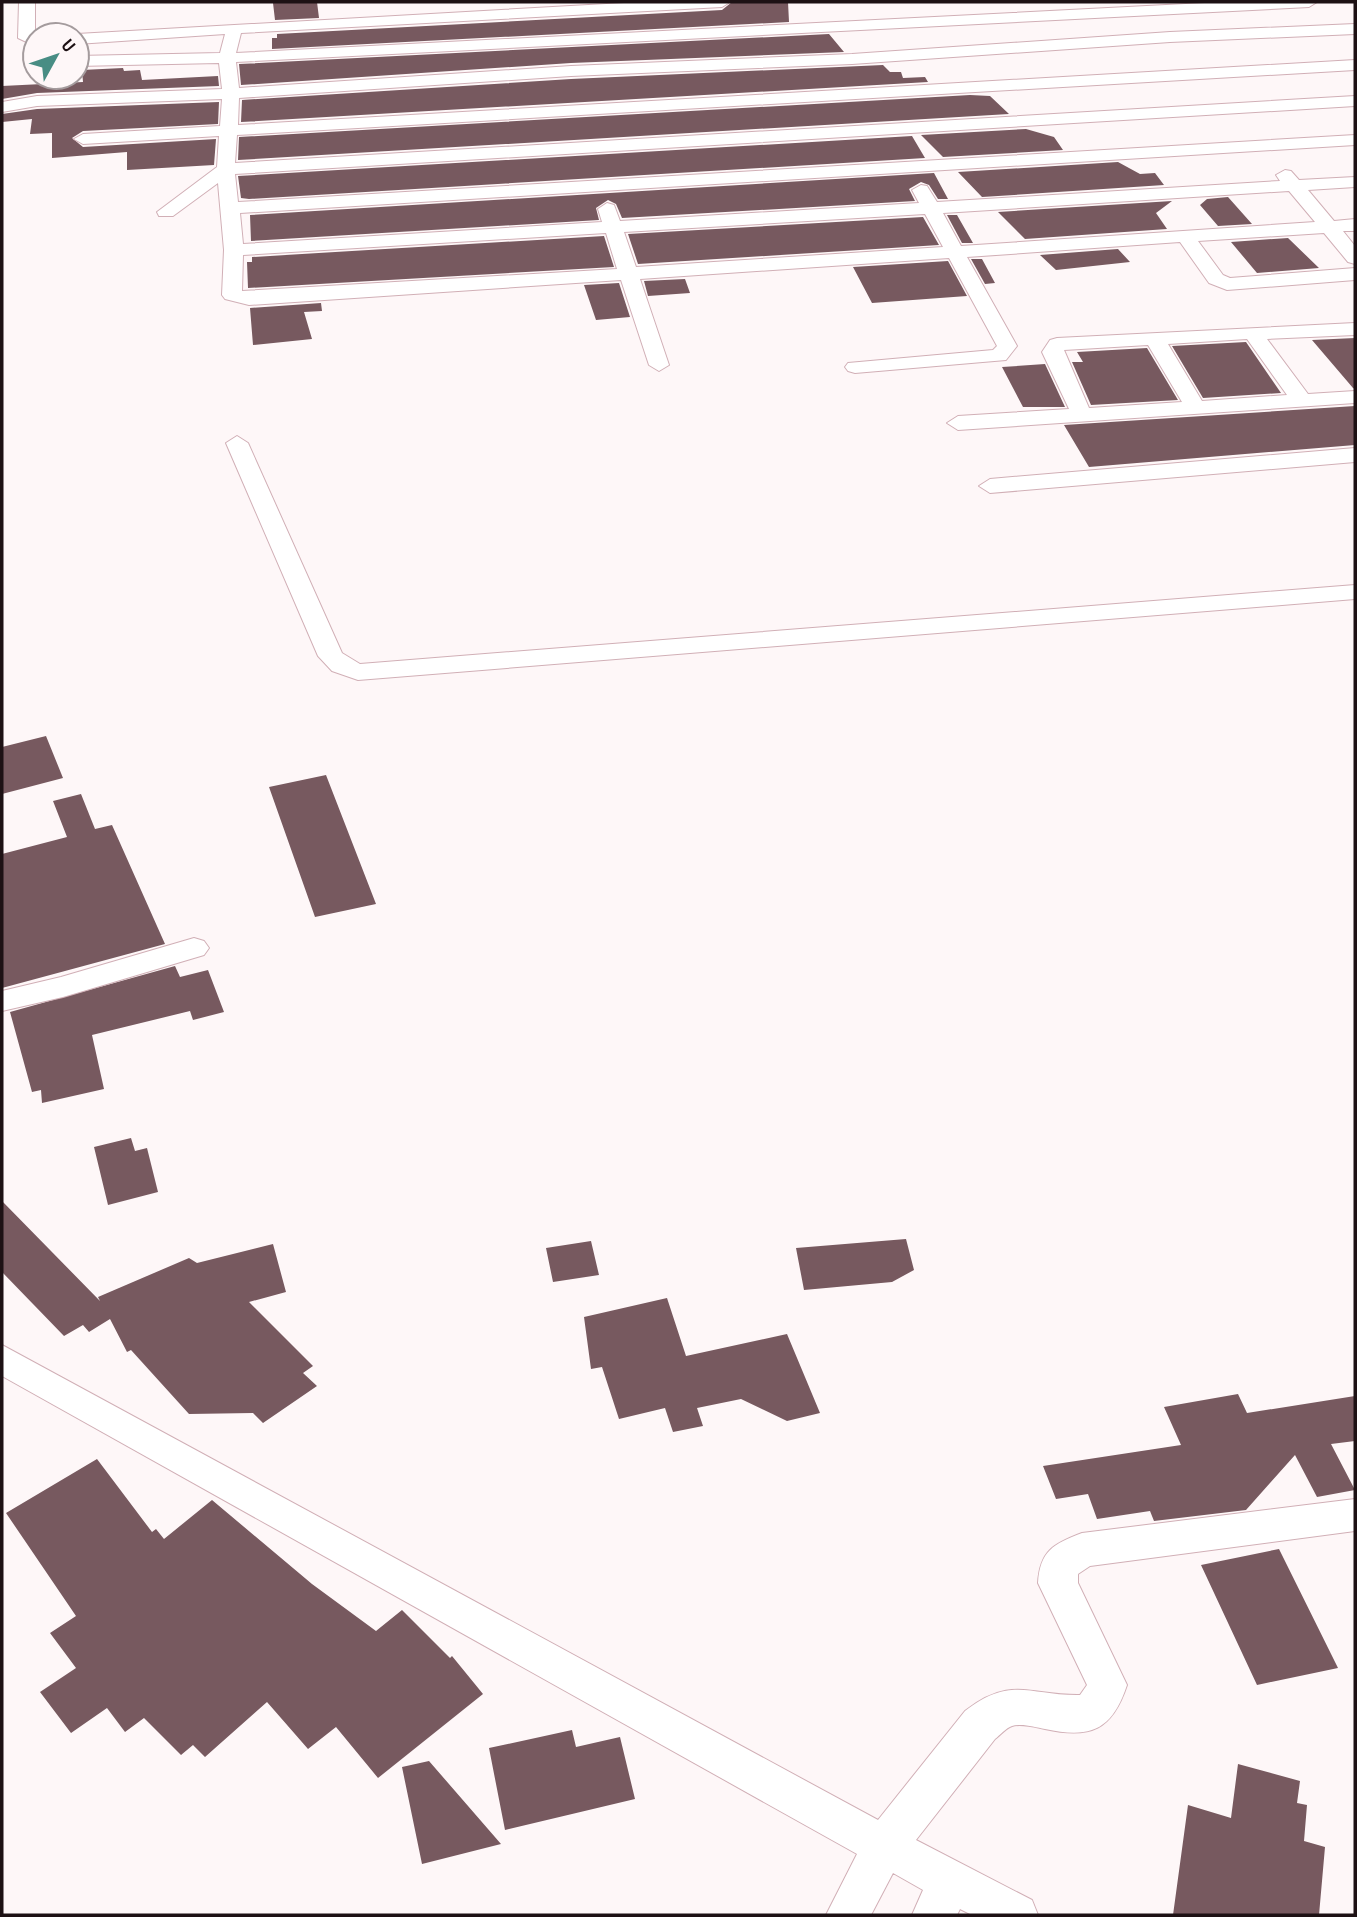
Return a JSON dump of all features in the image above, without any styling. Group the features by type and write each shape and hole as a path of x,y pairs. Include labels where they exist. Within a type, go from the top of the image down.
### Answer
{"street":[{"path":"26,21 27,2"},
{"path":"91,38 545,6 722,2"},
{"path":"91,61 227,58 560,40 833,19 1309,2"},
{"path":"545,6 577,90 598,165 610,226 659,365"},
{"path":"1148,6 1170,37 1233,108 1260,146 1355,258"},
{"path":"833,19 883,129 930,205 1007,346 1005,352 999,356 855,366"},
{"path":"234,29 227,58 231,94 226,169 234,250 232,295 242,299 628,271 1355,225"},
{"path":"83,139 227,129 852,60 1170,37 1355,29"},
{"path":"2,107 37,102 231,94 577,90 864,91 1355,65"},
{"path":"231,208 883,129 1355,101"},
{"path":"166,212 226,169 598,165 908,167 1355,140"},
{"path":"234,250 930,205 1355,182"},
{"path":"1185,236 1216,279 1227,284 1355,274"},
{"path":"1082,415 1052,352 1054,347 1069,341 1355,329"},
{"path":"1253,333 1301,399"},
{"path":"1154,338 1195,406"},
{"path":"958,423 1355,397"},
{"path":"237,443 331,656 341,666 358,671 1355,592"},
{"path":"990,486 1355,455"},
{"path":"2,1001 63,987 194,948"},
{"path":"2,1359 884,1846 943,1897 1016,1915"},
{"path":"848,1915 884,1846 980,1725 995,1713 1014,1707 1065,1716 1084,1713 1097,1707 1105,1698 1107,1685 1058,1583 1059,1565 1082,1550 1355,1515"}],"building":[{"path":"317,2 319,18 275,20 273,3"},
{"path":"732,2 788,2 789,22 272,49 272,38 277,38 277,34 722,10"},
{"path":"829,34 844,52 571,63 241,85 239,64"},
{"path":"883,65 890,72 901,72 903,78 925,77 928,82 241,122 242,100 571,79"},
{"path":"91,70 140,70 142,80 218,76 219,86 91,91"},
{"path":"21,85 21,91 89,91 37,93 2,99 2,86"},
{"path":"990,96 1009,114 238,160 239,137"},
{"path":"219,102 218,124 83,131 72,138 83,147 216,139 214,165 127,170 127,152 52,158 52,133 30,134 32,119 2,122 2,114 37,109"},
{"path":"1026,129 1054,137 1063,150 943,157 921,135"},
{"path":"912,136 925,158 249,199 241,198 238,176"},
{"path":"1118,162 1140,174 1155,173 1164,185 982,197 958,172"},
{"path":"934,173 948,199 938,199 929,185 921,182 909,189 915,201 622,218 616,204 608,200 596,208 599,220 251,241 250,215"},
{"path":"1228,197 1252,224 1218,226 1200,205 1207,199"},
{"path":"1172,201 1156,213 1167,229 1025,239 998,212"},
{"path":"947,215 957,215 973,243 962,243"},
{"path":"923,217 939,245 638,264 628,234"},
{"path":"604,236 614,267 248,288 247,262 252,262 252,257"},
{"path":"1288,238 1319,268 1257,273 1231,242"},
{"path":"1118,249 1130,262 1056,270 1040,255"},
{"path":"971,259 982,259 995,283 985,284"},
{"path":"948,261 967,296 872,303 853,267"},
{"path":"685,279 690,293 648,296 644,281"},
{"path":"619,283 630,317 596,320 584,285"},
{"path":"321,303 322,311 304,312 312,339 253,345 250,308"},
{"path":"1355,338 1355,389 1312,340"},
{"path":"1246,342 1281,393 1203,398 1172,346"},
{"path":"1147,348 1178,400 1091,405 1072,362 1083,362 1077,352"},
{"path":"1045,364 1065,407 1023,407 1002,367"},
{"path":"1355,406 1355,445 1089,467 1064,425"},
{"path":"46,736 63,778 2,794 2,747"},
{"path":"326,775 376,904 315,917 269,787"},
{"path":"81,794 95,829 112,825 165,944 2,988 2,854 67,837 53,801"},
{"path":"175,966 180,977 208,970 224,1012 193,1020 190,1011 92,1035 104,1089 42,1103 41,1090 32,1092 10,1012"},
{"path":"131,1138 135,1151 147,1148 158,1192 108,1205 94,1147"},
{"path":"2,1201 100,1301 98,1297 189,1258 197,1263 273,1244 286,1292 249,1302 313,1366 303,1373 317,1386 263,1423 253,1413 189,1414 131,1350 127,1352 110,1319 89,1332 83,1325 64,1336 2,1272"},
{"path":"906,1239 914,1270 892,1282 804,1290 796,1248"},
{"path":"591,1241 599,1275 553,1282 546,1248"},
{"path":"667,1298 686,1356 787,1334 820,1413 787,1421 741,1399 697,1408 703,1426 673,1432 665,1408 619,1419 602,1367 591,1369 584,1317"},
{"path":"1238,1394 1247,1413 1355,1396 1355,1441 1331,1444 1355,1490 1317,1497 1295,1455 1246,1510 1154,1521 1150,1511 1097,1519 1088,1494 1056,1499 1043,1466 1181,1445 1164,1407"},
{"path":"97,1459 152,1532 156,1529 164,1539 212,1500 312,1584 376,1631 402,1610 450,1658 452,1656 483,1694 378,1778 336,1727 308,1749 267,1702 205,1757 193,1745 181,1755 144,1718 125,1732 107,1708 71,1733 40,1692 76,1668 50,1633 76,1616 6,1513"},
{"path":"1279,1549 1338,1668 1257,1685 1201,1565"},
{"path":"572,1730 576,1747 620,1737 635,1799 505,1830 489,1748"},
{"path":"429,1761 501,1844 422,1864 402,1767"},
{"path":"1238,1764 1300,1781 1297,1803 1307,1805 1304,1841 1325,1847 1319,1915 1173,1915 1188,1805 1231,1818"}]}
